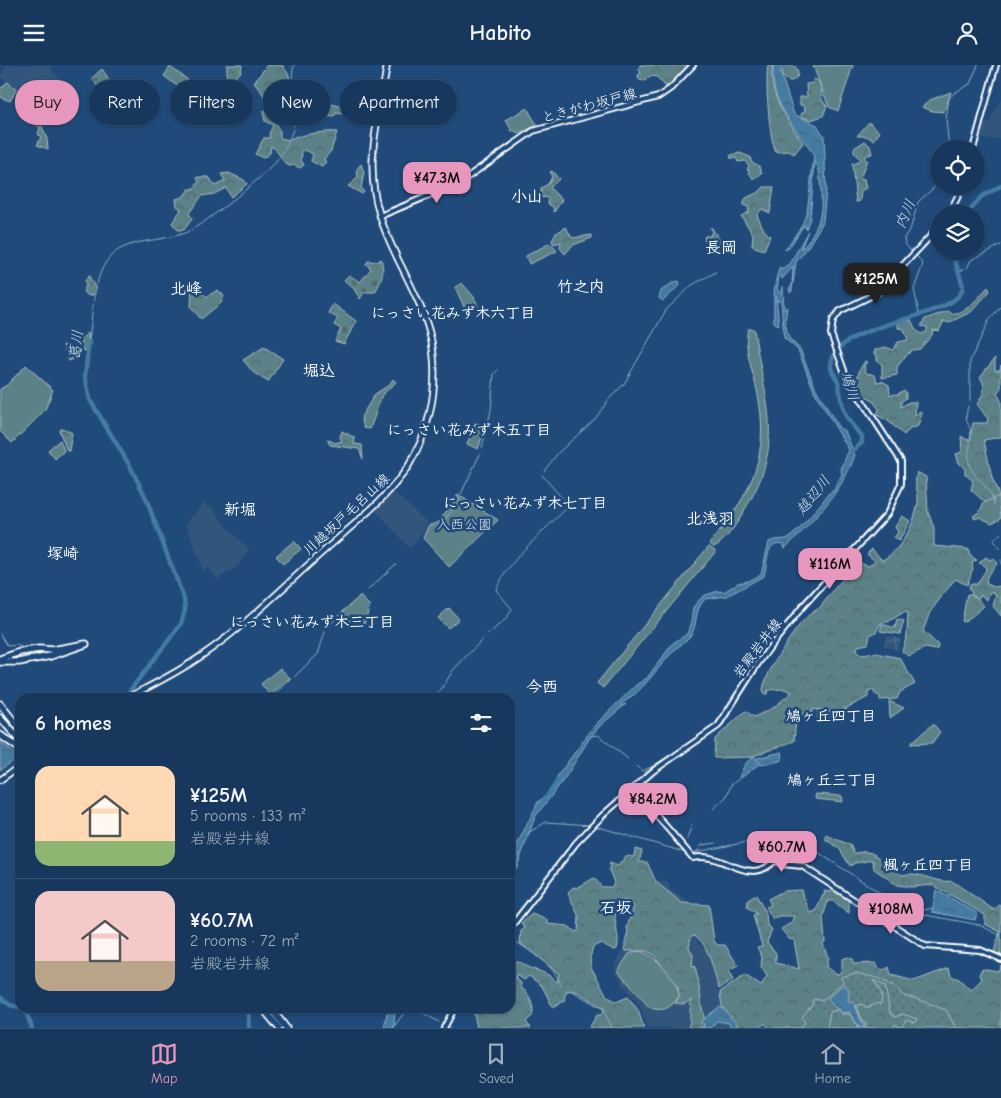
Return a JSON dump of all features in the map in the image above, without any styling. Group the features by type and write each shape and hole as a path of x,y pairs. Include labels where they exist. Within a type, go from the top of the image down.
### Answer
{"highway":[{"path":"86,644 51,657 19,662 0,660 20,652 39,649 52,651 86,644"},
{"path":"0,704 15,724"},
{"path":"0,710 15,725"},
{"path":"0,718 15,734"},
{"path":"0,735 15,746"},
{"path":"267,1013 279,1028"},
{"path":"275,1013 286,1028"}],"main road":[{"name":"川越坂戸毛呂山線","path":"138,693 195,660 232,633 386,494 400,479 415,453 431,405 434,371 433,351 423,314 380,216 372,176 372,153 387,65"},
{"name":"ときがわ坂戸線","path":"380,216 459,183 533,131 658,97 671,88 694,65"},
{"path":"975,140 996,65"},
{"name":"岩殿岩井線","path":"515,922 594,823 632,788 718,726 756,665 803,606 883,519 894,501 901,484 901,461 846,376 835,347 831,326 836,316 847,306 874,296 930,236"},
{"path":"0,780 15,770"},
{"path":"632,788 691,856 706,857 748,872 768,866 775,860 782,864 802,866 925,946 980,950 1001,959"},
{"path":"444,1028 453,1013"}],"shaded area":[{"path":"7,65 51,65 51,68 61,80 15,80 15,94 10,101 0,97 0,87 2,88 7,82 0,76"},
{"path":"1001,98 1001,139 981,139 983,122 989,123"},
{"path":"393,491 429,524 410,549 376,511 376,508"},
{"path":"204,502 208,507 211,505 228,528 249,549 238,566 217,580 208,568 203,571 186,524"},
{"path":"887,635 901,639 898,650 884,646"},
{"path":"655,881 668,882 671,891 687,899 696,916 699,943 707,950 719,994 746,978 776,1028 647,1028 640,1006 624,987 614,968 621,952 640,943"}],"green space":[{"path":"227,65 242,65 241,72 233,80 224,80 227,75"},
{"path":"267,65 282,65 289,75 290,80 263,80 263,94 254,83"},
{"path":"640,65 686,65 690,67 670,87 664,85 657,77 650,76 645,81 639,80 638,75 641,73"},
{"path":"768,65 773,65 773,87 780,107 803,143 794,154 789,151 776,152 771,135 768,109"},
{"path":"790,65 796,67 798,73 796,79 790,81 784,79 782,73 784,67"},
{"path":"853,65 838,111 829,107 813,66"},
{"path":"170,67 188,80 170,81 164,76"},
{"path":"102,69 110,80 93,80 92,78"},
{"path":"814,79 819,82 822,100 827,106 823,116 811,120 802,117 801,114 805,111 804,106 800,105 800,97 807,97 806,84 813,83"},
{"path":"7,82 15,88 15,92 10,101 0,97 0,87 2,88"},
{"path":"951,92 944,112 932,111 922,107 930,100"},
{"path":"330,104 340,106 340,114 336,113 334,117 330,116"},
{"path":"527,108 537,125 519,134 512,131 506,120"},
{"path":"869,122 880,132 874,140 866,136 857,136"},
{"path":"37,125 41,125 47,139 48,149 37,145 41,137 38,134 40,128"},
{"path":"273,125 276,125 280,131 280,138 290,140 313,133 337,132 331,151 324,159 326,163 322,167 311,161 313,154 305,150 302,152 301,160 304,165 300,168 286,164 271,146 270,153 263,158 255,154 264,138 270,138 269,134"},
{"path":"865,141 870,146 872,154 866,155 864,159 867,160 860,179 864,180 866,188 861,191 860,201 856,202 852,164 860,159 854,153 854,148"},
{"path":"740,153 750,157 751,161 760,167 762,174 754,179 749,173 750,170 747,169 749,166 745,161 738,162 736,158 730,158 731,155"},
{"path":"361,164 364,173 361,188 364,192 362,194 348,186 358,178 357,169"},
{"path":"552,171 559,179 550,188 562,200 554,212 553,207 548,204 548,199 545,197 541,198 541,188 548,184 552,177 550,172"},
{"path":"229,173 244,180 247,184 231,197 226,188 214,194 202,196 189,213 192,219 184,230 178,230 172,223 181,210 177,206 176,199 183,197 189,189 193,189 199,182 197,178 199,177 209,177 215,186 225,181 221,174"},
{"path":"764,187 774,187 770,213 762,209 757,215 764,230 770,236 764,250 752,246 753,234 741,216 749,212 748,207 743,205 746,198 759,192"},
{"path":"566,227 572,238 592,235 592,238 573,245 565,254 560,248 561,242 554,244 552,241 555,234"},
{"path":"710,228 712,228 722,243 719,248 710,251 706,249 707,242 704,239 705,236 710,236 712,231"},
{"path":"550,243 557,251 529,264 526,256"},
{"path":"381,259 383,272 375,292 364,292 360,299 354,289 344,280 349,275 360,282 371,269 366,264 368,261 377,262"},
{"path":"89,276 96,289 94,294 89,296 83,292 86,286 85,281"},
{"path":"462,283 474,297 479,309 465,309 455,287"},
{"path":"192,286 197,286 206,297 218,290 224,296 221,303 201,319 191,307"},
{"path":"988,287 990,291 971,312 948,323 944,321 939,331 933,330 932,335 920,349 912,350 906,356 897,367 897,375 882,378 882,364 877,361 877,355 874,354 875,350 886,347 893,350 898,342 908,340 904,329 898,328 898,322 911,320 916,330 921,334 927,332 927,327 921,326 925,319 948,311 952,314 964,310"},
{"path":"333,304 356,321 344,344 335,341 341,329 334,325 338,318 328,313"},
{"path":"748,329 754,329 767,400 769,442 766,463 758,485 742,514 732,530 714,547 710,544 730,517 750,484 759,454 761,439 760,407 748,351"},
{"path":"87,333 89,334 87,351 82,350 78,357 69,361 63,345 73,348 80,346 83,341 79,338 80,335 85,337"},
{"path":"264,347 283,359 268,382 253,372 243,360"},
{"path":"995,358 995,370 1000,370 1001,365 1001,388 997,393 1001,401 1001,437 984,440 992,478 1001,500 1001,512 987,504 971,490 973,481 965,474 965,469 959,463 956,454 962,452 961,436 967,440 970,439 973,423 987,423 988,419 977,404 983,391 980,377"},
{"path":"865,361 867,362 864,366 866,373 875,375 877,382 882,381 889,385 890,395 898,394 904,390 906,392 906,398 901,402 901,407 909,402 916,402 915,416 920,411 922,414 918,426 910,429 904,435 888,421 877,415 879,409 871,399 860,392 856,382"},
{"path":"26,365 53,390 45,410 12,443 0,431 0,389 7,385"},
{"path":"393,379 396,382 382,395 370,429 364,428 361,417 375,394 389,385"},
{"path":"475,423 486,426 478,449 467,444"},
{"path":"62,428 72,433 69,451 67,451 59,430"},
{"path":"342,431 355,438 354,444 362,445 363,459 359,449 330,445 327,439 335,443 342,441 340,437"},
{"path":"60,440 64,451 55,459 48,450"},
{"path":"917,472 926,477 928,512 934,528 934,546 968,549 970,556 977,560 972,563 973,568 967,585 955,579 930,612 923,631 938,645 937,650 925,648 909,656 902,651 907,635 908,613 904,612 888,622 881,623 876,632 870,635 868,644 858,646 856,651 861,655 876,653 900,658 915,684 900,692 897,699 880,700 880,696 875,694 873,690 868,692 868,697 835,714 813,709 811,718 796,720 794,741 751,757 714,758 715,739 744,712 746,711 754,717 773,708 792,692 784,689 768,690 767,694 763,694 767,677 773,665 803,621 820,607 843,578 859,563 869,566 875,561 867,554 872,549 882,560 895,550 906,536 914,518 918,502"},
{"name":"入西公園","path":"458,495 498,520 449,567 423,538 429,525 438,523"},
{"path":"999,496 1001,518 992,523 979,517 976,519 973,516 979,512 984,503"},
{"path":"902,516 910,521 899,541 894,538 898,532 895,527"},
{"path":"294,541 301,549 283,564 276,556"},
{"path":"709,546 716,551 603,688 597,683"},
{"path":"986,557 990,560 994,558 997,564 989,573 986,581 987,584 994,587 1001,586 1001,616 993,606 996,595 993,592 990,592 987,600 981,595 977,600 971,596 972,592 969,590 970,584 977,584 986,570 985,566 979,563"},
{"path":"967,594 976,597 984,606 965,622 962,621"},
{"path":"360,596 370,606 364,624 347,620 341,613"},
{"path":"449,608 459,619 448,628 438,618"},
{"path":"897,619 904,621 900,634 880,631 882,624 895,628"},
{"path":"280,668 290,678 272,693 268,693 261,684"},
{"path":"889,701 904,708 890,718"},
{"path":"818,709 833,714 845,709 849,711 846,712 845,719 818,721"},
{"path":"933,724 940,732 932,743 910,744"},
{"path":"816,794 842,796 843,802 815,799"},
{"path":"826,835 850,845 854,853 864,852 875,855 901,875 915,874 940,881 952,881 994,910 1001,904 1001,956 994,952 1000,932 985,924 985,915 933,885 911,887 897,885 874,869 873,860 855,863 850,866 839,848 826,840"},
{"path":"635,849 642,851 639,862 647,862 656,882 682,903 709,905 714,941 717,945 725,945 738,966 728,971 733,980 719,989 708,952 695,935 691,936 689,947 693,955 692,966 695,967 698,980 704,1018 701,1022 704,1024 703,1028 688,1028 692,1000 683,1004 675,1003 679,997 678,988 654,955 646,951 626,951 627,927 634,906 630,901 622,901 616,913 617,949 614,950 601,943 593,947 590,958 591,967 607,996 616,1002 628,997 638,1010 644,1028 589,1028 597,1015 601,1015 605,1009 578,992 569,990 565,995 564,1001 553,1008 542,986 529,976 524,980 517,975 515,977 515,961 546,974 557,982 559,974 520,943 521,931 525,928 521,923 532,914 548,920 548,924 568,926 576,932 578,931 579,917 568,893 573,887 577,888 594,878 602,887 612,887 614,883 609,870 610,863 618,866 626,856 634,857"},
{"path":"834,889 849,899 849,913 833,901 828,901 823,917 825,941 823,944 828,957 826,967 839,974 842,969 842,959 846,957 852,959 854,964 876,963 878,968 884,970 889,967 891,975 914,981 949,968 951,976 959,979 971,990 982,979 979,975 981,970 998,971 1001,965 1001,1028 956,1028 946,1010 918,999 905,997 892,985 877,978 855,973 841,977 843,982 822,1001 815,999 812,1001 813,1004 802,1017 805,1023 800,1028 769,1028 765,1023 759,1028 732,1028 737,1025 722,1007 720,992 745,975 761,986 767,976 761,967 762,957 757,947 762,946 753,915 757,914 747,907 748,900 756,895 766,913 767,925 772,929 767,942 776,953 776,963 799,969 794,940 789,939 781,929 791,923 794,916 779,916 773,919 766,907 771,905 768,899 783,891 801,890 810,913 816,911 823,895 825,895 824,891 831,892"},
{"path":"638,951 651,956 658,962 675,983 679,996 670,1006 662,1009 649,1007 618,971 629,954"},
{"path":"861,969 948,1003 968,1028 787,1028 801,992"},
{"path":"515,977 521,983 521,988 529,996 532,1005 532,1016 526,1022 531,1028 477,1028 474,1013 515,1013"},
{"path":"873,980 885,986 890,1013 895,1017 903,1014 917,1019 915,1023 906,1020 901,1028 895,1024 892,1028 864,1028 867,1024 863,1021 856,1006 862,1004 867,1008 878,1003 880,1005 882,997"},
{"path":"838,1010 842,1014 850,1014 859,1028 827,1028 830,1012"}],"water":[{"path":"774,65 784,65 780,71 794,114 817,125 824,136 826,189 823,222 806,250 796,262 792,291 790,293 789,288 792,286 793,267 782,279 781,275 779,276 777,290 781,293 783,286 784,310 787,307 785,323 789,338 800,349 816,389 839,428 845,431 855,455 835,494 806,528 785,548 783,544 777,543 773,545 768,554 764,576 727,596 705,599 699,607 693,631 689,637 642,687 622,703 621,706 626,704 591,736 565,778 535,817 515,869 520,855 516,854 515,856 515,849 538,802 557,786 556,778 595,725 636,685 647,678 673,643 687,634 691,624 693,607 703,596 718,591 724,592 738,583 748,581 761,574 769,542 793,535 828,494 834,490 842,474 841,469 849,450 814,391 798,350 784,338 781,302 778,300 777,302 776,296 779,326 774,322 777,274 780,267 782,270 790,264 808,231 801,248 804,247 815,230 820,216 821,200 819,171 815,162 810,218 806,229 804,225 789,248 785,250 802,225 807,212 814,156 779,103 773,78"},
{"path":"679,281 680,285 663,301 659,298 661,291 674,282"},
{"path":"0,742 15,754 15,760 0,770"},
{"path":"782,752 783,757 780,761 761,765 757,758"},
{"path":"754,756 759,764 741,778 739,777 745,764"},
{"path":"936,890 977,913 975,920 932,912"},
{"path":"844,984 849,990 848,1001 854,1003 864,1028 860,1028 849,1012 841,1013 828,998"},
{"path":"719,1007 725,1010 738,1025 731,1028 729,1023 717,1021 710,1028 703,1028 704,1024 700,1022"},
{"path":"387,1013 395,1013 394,1028 384,1028"}],"waterway":[{"name":"葛川","path":"89,342 96,286 104,266 116,251 135,243 177,235 196,227 251,185 281,156 291,136 297,113 292,78 294,65"},
{"name":"内川","path":"948,140 946,119 949,99 954,93 970,84 978,65"},
{"name":"鳩川","path":"974,205 981,197 1001,186"},
{"name":"内川","path":"913,253 905,244 904,238 911,227 918,202 930,191"},
{"path":"967,268 971,260 1001,245"},
{"name":"内川","path":"916,255 923,264 914,289 919,314"},
{"name":"鳩川","path":"851,452 862,443 862,437 846,416 838,382 831,369 838,350 853,338 874,329 942,307 957,298 963,286 955,260"},
{"name":"鳩川","path":"958,272 964,269"},
{"path":"544,471 558,453 595,419 609,399 624,384 666,310 692,285 716,272"},
{"path":"970,401 970,361 990,318 1001,307"},
{"name":"葛川","path":"89,342 85,376 90,400 130,466 145,496 184,599 185,610 181,624 128,693"},
{"path":"482,448 491,410 494,374 498,370"},
{"path":"968,406 966,417 971,432 969,462 975,476 991,494 994,505"},
{"path":"461,494 480,454"},
{"path":"486,636 506,619 512,609 496,590 502,578 528,545 569,506 542,475"},
{"path":"894,495 899,478"},
{"path":"443,524 458,503 460,496"},
{"path":"994,540 1001,533"},
{"path":"993,541 1001,549"},
{"path":"711,728 724,713 755,662 778,631 855,546"},
{"path":"368,590 396,564"},
{"path":"324,630 341,614"},
{"path":"294,677 318,654 325,632"},
{"path":"0,634 8,646 17,645 25,649"},
{"path":"439,693 454,669 483,639"},
{"path":"275,693 291,679"},
{"path":"591,736 598,735 628,759"},
{"path":"636,766 642,771 649,768 696,739"},
{"name":"越辺川","path":"544,800 560,778"},
{"path":"713,809 726,797 731,785 740,778"},
{"path":"528,833 546,822 591,825"},
{"path":"687,839 692,825"},
{"path":"595,826 687,853"},
{"path":"691,853 784,835 793,836 909,912 980,925 1001,936"},
{"path":"696,853 702,845 716,843"},
{"path":"890,899 917,912 933,908"},
{"path":"515,941 547,964 558,978 561,986"},
{"path":"565,990 572,991 603,1009 612,1028"},
{"path":"0,997 10,1005 15,1006"},
{"path":"26,1013 32,1028"},
{"name":"葛川","path":"248,1013 249,1028"},
{"path":"393,1028 404,1013"},
{"path":"423,1013 439,1022"}],"district":[{"name":"小山","path":"527,196"},
{"name":"長岡","path":"721,247"},
{"name":"竹之内","path":"581,286"},
{"name":"北峰","path":"186,288"},
{"name":"にっさい花みず木六丁目","path":"453,313"},
{"name":"堀込","path":"319,370"},
{"name":"にっさい花みず木五丁目","path":"469,430"},
{"name":"にっさい花みず木七丁目","path":"525,503"},
{"name":"新堀","path":"240,509"},
{"name":"北浅羽","path":"710,518"},
{"name":"塚崎","path":"63,553"},
{"name":"にっさい花みず木三丁目","path":"312,622"},
{"name":"今西","path":"542,686"},
{"name":"鳩ヶ丘四丁目","path":"831,716"},
{"name":"鳩ヶ丘三丁目","path":"832,780"},
{"name":"楓ヶ丘四丁目","path":"928,865"},
{"name":"石坂","path":"616,907"}]}
